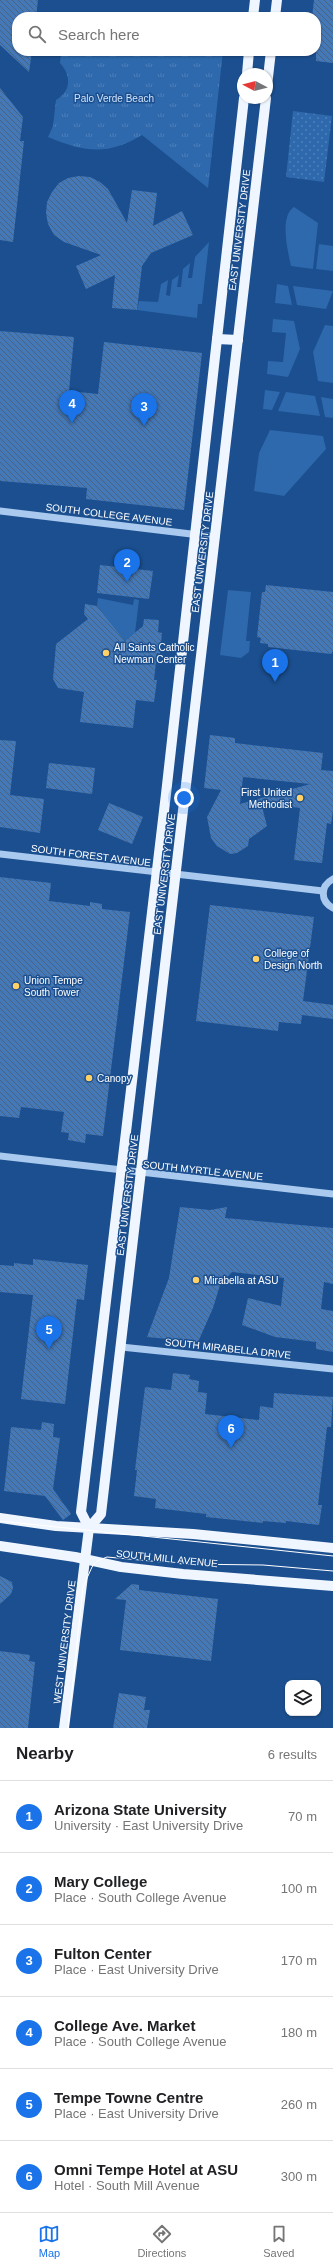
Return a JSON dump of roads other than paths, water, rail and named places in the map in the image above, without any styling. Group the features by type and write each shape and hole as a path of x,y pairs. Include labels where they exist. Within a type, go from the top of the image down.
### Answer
{"main road":[{"path":"254,12 255,0"},
{"path":"276,12 277,0"},
{"path":"248,68 249,56"},
{"path":"269,68 270,56"},
{"name":"EAST UNIVERSITY DRIVE","path":"243,104 156,873 80,1512 89,1528 101,1514 142,1173 265,104"},
{"path":"217,339 238,340"},
{"path":"0,1518 89,1528 192,1534 333,1548"},
{"path":"86,1559 89,1528"},
{"name":"SOUTH MILL AVENUE","path":"0,1546 86,1559 121,1567 183,1574 333,1586"},
{"name":"WEST UNIVERSITY DRIVE","path":"64,1728 86,1559"}],"street":[{"name":"SOUTH COLLEGE AVENUE","path":"0,511 216,537"},
{"name":"SOUTH FOREST AVENUE","path":"0,854 323,891"},
{"path":"333,879 327,883 323,891 325,901 333,908"},
{"name":"SOUTH MYRTLE AVENUE","path":"0,1156 333,1194"},
{"name":"SOUTH MIRABELLA DRIVE","path":"121,1347 333,1369"}],"tram line":[{"path":"0,1521 333,1556"},
{"path":"68,1728 83,1587 92,1567 97,1561 107,1557 184,1564 263,1565 333,1571"}],"place":[{"name":"College Ave. Market","path":"72,423"},
{"name":"Fulton Center","path":"144,426"},
{"name":"Mary College","path":"127,582"},
{"name":"All Saints Catholic Newman Center","path":"106,653"},
{"name":"Arizona State University","path":"275,682"},
{"name":"First United Methodist","path":"300,798"},
{"name":"College of Design North","path":"256,959"},
{"name":"Union Tempe South Tower","path":"16,986"},
{"name":"Canopy","path":"89,1078"},
{"name":"Mirabella at ASU","path":"196,1280"},
{"name":"Tempe Towne Centre","path":"49,1349"},
{"name":"Omni Tempe Hotel at ASU","path":"231,1448"}],"park label":[{"name":"Palo Verde Beach","path":"114,98"}]}
